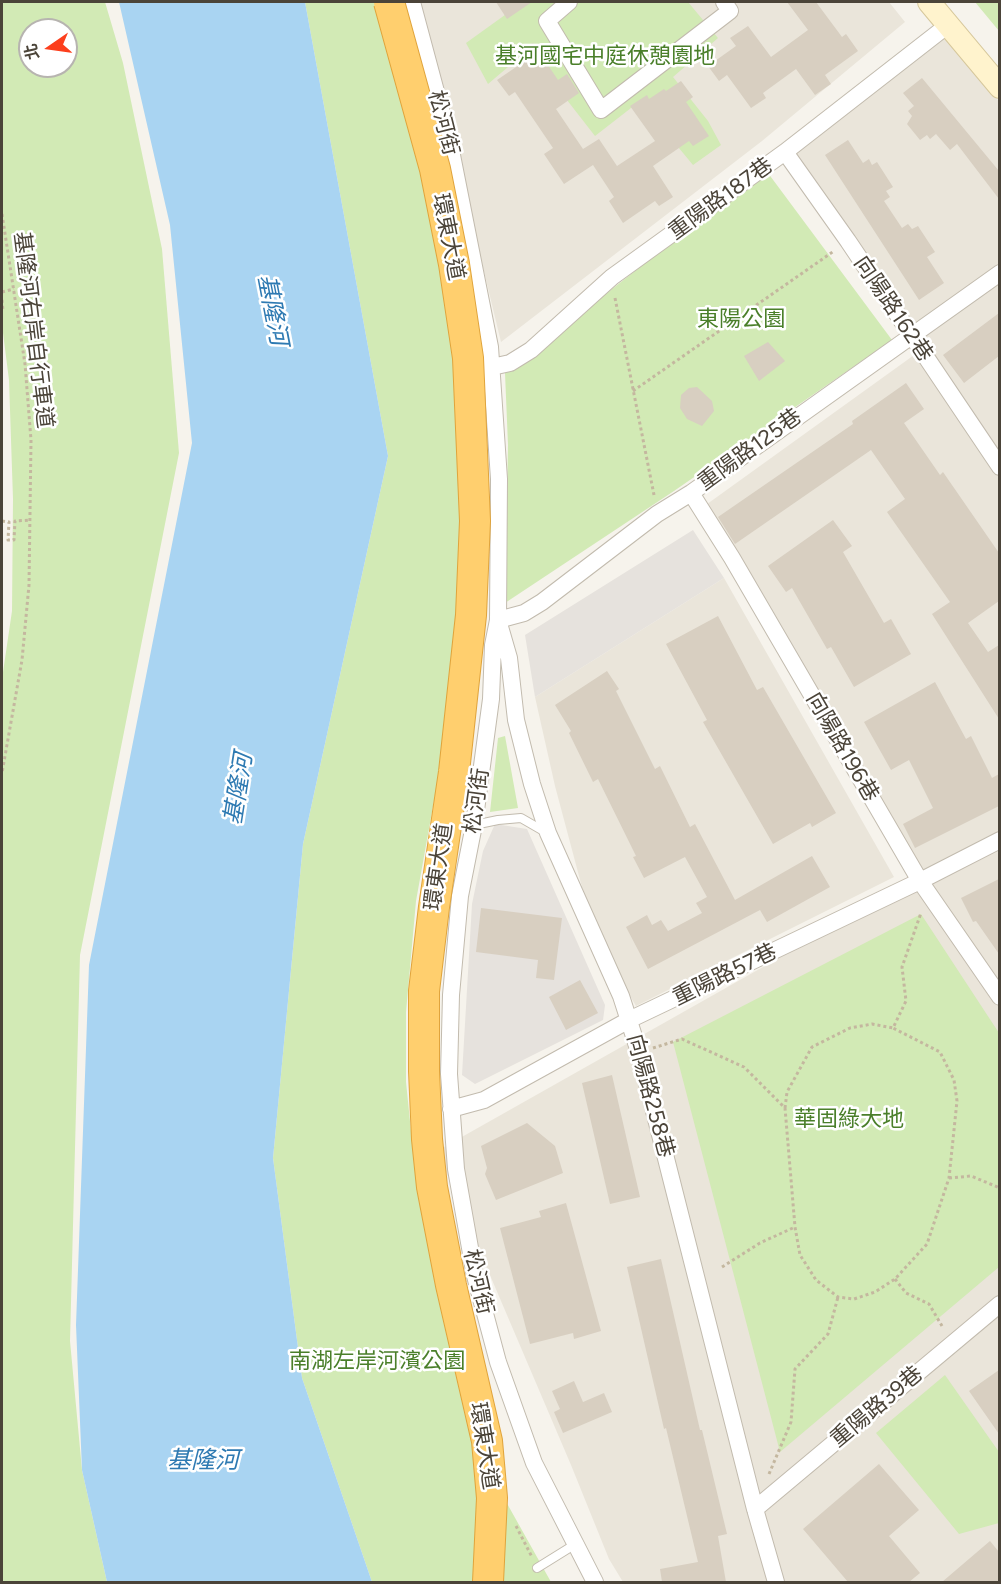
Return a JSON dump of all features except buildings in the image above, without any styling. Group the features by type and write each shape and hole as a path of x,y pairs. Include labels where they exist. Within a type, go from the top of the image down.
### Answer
{"highway":[{"name":"環東大道","path":"389,2 435,169 454,264 468,358 475,521 471,615 454,772 424,991 424,1071 432,1187 451,1285 487,1441 492,1498 488,1582"}],"street":[{"name":"松河街","path":"412,2 448,140 490,347 499,479 498,620 493,645 491,699 474,825 460,896 448,1044 456,1169 475,1276 498,1362 534,1463 574,1545 595,1582"},
{"path":"569,2 547,21 601,110 730,11 724,2"},
{"path":"929,2 999,87"},
{"name":"重陽路187巷","path":"492,367 510,363 531,350 612,278 785,152 948,25"},
{"name":"向陽路162巷","path":"785,152 848,241 999,467"},
{"name":"重陽路125巷","path":"498,620 524,613 542,602 657,514 691,493 999,273"},
{"name":"向陽路196巷","path":"691,493 732,558 920,881 999,997"},
{"name":"向陽路258巷","path":"498,620 509,658 516,720 532,784 548,833 621,996 639,1052 755,1509 776,1582"},
{"name":"重陽路57巷","path":"451,1109 484,1100 629,1020 920,881 999,840"},
{"name":"重陽路39巷","path":"755,1509 999,1304"}],"lane":[{"path":"474,825 521,818 548,833"},
{"path":"537,1568 574,1545"}],"path":[{"name":"基隆河右岸自行車道","path":"2,214 25,364 30,429 31,520 29,585 22,660 4,749 2,773"},
{"path":"633,391 848,241"},
{"path":"612,278 657,514"},
{"path":"2,292 15,289"},
{"path":"2,300 2,311"},
{"path":"2,521 9,522 8,540 14,540 15,521 31,520"},
{"path":"893,1028 906,1001 902,967 921,914 920,881"},
{"path":"872,1024 893,1028 940,1052 954,1080 957,1101 949,1178 927,1244 894,1279 875,1292 854,1299 838,1298 816,1280 800,1255 795,1227 785,1108 787,1092 812,1047 850,1028 872,1024"},
{"path":"639,1052 682,1039 744,1067 785,1108"},
{"path":"949,1178 971,1176 999,1188"},
{"path":"722,1267 760,1243 795,1227"},
{"path":"894,1279 906,1293 930,1304 942,1326"},
{"path":"769,1476 791,1422 795,1370 828,1334 838,1298"}],"shaded area":[{"path":"419,2 889,2 905,22 762,141 501,342"},
{"path":"943,27 1000,103 999,1582 623,1582 609,1559 437,1151 926,875 703,507 928,345 782,154"},
{"path":"693,530 724,578 535,697 525,635"},
{"path":"724,578 894,877 636,1006 595,936 555,786 535,697"},
{"path":"495,824 527,829 605,1005 603,1020 475,1084 462,1075 472,904 483,851"}],"green space":[{"path":"2,2 105,2 123,63 162,249 179,453 80,955 70,1341 82,1470 107,1582 2,1582 2,679 12,611 13,499 9,380 2,325"},
{"name":"南湖左岸河濱公園","path":"305,2 384,2 448,257 464,551 451,706 416,901 406,1012 406,1082 416,1180 447,1331 500,1491 551,1582 372,1582 302,1378 273,1158 303,844 388,456"},
{"name":"基河國宅中庭休憩園地","path":"523,2 688,2 718,38 673,77 708,121 721,145 693,165 640,101 595,136 528,50 488,84 466,43"},
{"path":"975,2 999,2 999,31"},
{"name":"東陽公園","path":"765,169 892,340 674,491 505,603 508,445 505,373"},
{"path":"505,736 518,808 490,812 498,738"},
{"name":"華固綠大地","path":"921,914 999,1033 999,1267 780,1452 673,1042"},
{"path":"945,1375 999,1452 999,1523 959,1534 876,1433"}],"water":[{"name":"基隆河","path":"119,2 305,2 388,456 303,844 273,1158 302,1378 372,1582 107,1582 82,1470 76,1325 89,965 192,443 170,225"}]}
